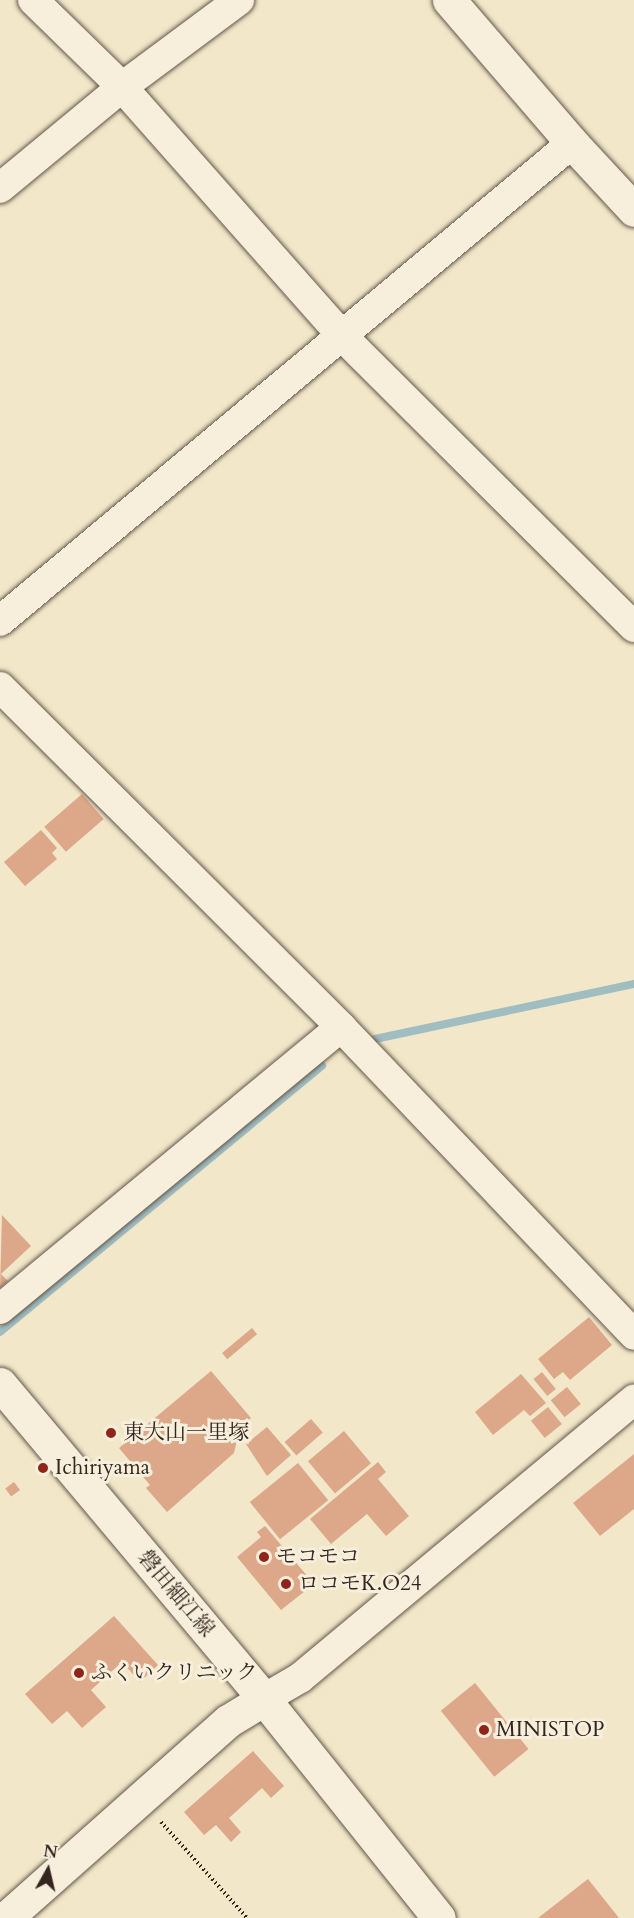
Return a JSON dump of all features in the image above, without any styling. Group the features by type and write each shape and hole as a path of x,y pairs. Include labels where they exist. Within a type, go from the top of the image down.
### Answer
{"main road":[{"path":"449,0 572,144 634,210"},
{"name":"磐田細江線","path":"0,1384 264,1700 439,1918"},
{"path":"6,1918 228,1721 264,1700"}],"street":[{"path":"33,0 122,87 343,337 634,627"},
{"path":"0,188 122,87 239,0"},
{"path":"0,621 572,144"},
{"path":"0,687 341,1027 634,1335"},
{"path":"0,1309 341,1027"},
{"path":"264,1700 300,1678 634,1400"}],"path":[{"path":"140,1799 247,1918"}],"building":[{"path":"82,794 104,819 66,852 44,827"},
{"path":"41,830 57,848 52,853 57,859 25,886 4,862"},
{"path":"2,1215 31,1246 1,1274 8,1281 0,1288"},
{"path":"589,1317 612,1345 570,1380 563,1372 554,1379 538,1359"},
{"path":"252,1328 257,1334 227,1359 222,1353"},
{"path":"211,1371 251,1418 240,1427 234,1453 167,1512 146,1488 150,1485 119,1448"},
{"path":"542,1372 556,1389 547,1396 533,1379"},
{"path":"521,1374 546,1403 530,1416 524,1410 493,1435 475,1412"},
{"path":"567,1387 581,1404 565,1417 551,1400"},
{"path":"548,1407 562,1424 545,1438 531,1421"},
{"path":"311,1419 323,1433 296,1456 285,1442"},
{"path":"267,1427 291,1455 267,1476 246,1444"},
{"path":"344,1431 371,1463 335,1493 308,1461"},
{"path":"634,1454 634,1509 600,1536 573,1503"},
{"path":"378,1462 386,1472 378,1479 409,1516 386,1536 367,1514 331,1544 310,1519"},
{"path":"298,1463 328,1500 280,1539 250,1502"},
{"path":"14,1482 20,1490 11,1497 5,1489"},
{"path":"265,1526 314,1584 281,1610 237,1557 261,1537 257,1532"},
{"name":"ふくいクリニック","path":"114,1616 158,1665 140,1682 122,1662 91,1690 106,1707 82,1728 67,1711 52,1724 25,1694"},
{"path":"475,1683 528,1749 494,1777 441,1711"},
{"path":"253,1751 284,1786 271,1798 262,1788 229,1818 241,1832 231,1842 216,1825 204,1835 184,1812"},
{"path":"588,1879 619,1918 538,1918"}],"waterway":[{"path":"375,1039 634,984"},
{"path":"0,1332 322,1066"}],"place":[{"name":"東大山一里塚","path":"111,1433"},
{"name":"Ichiriyama","path":"43,1468"},
{"name":"モコモコ","path":"264,1557"},
{"name":"ロコモK.O24","path":"286,1584"},
{"name":"ふくいクリニック","path":"79,1673"},
{"name":"MINISTOP","path":"484,1730"}]}
